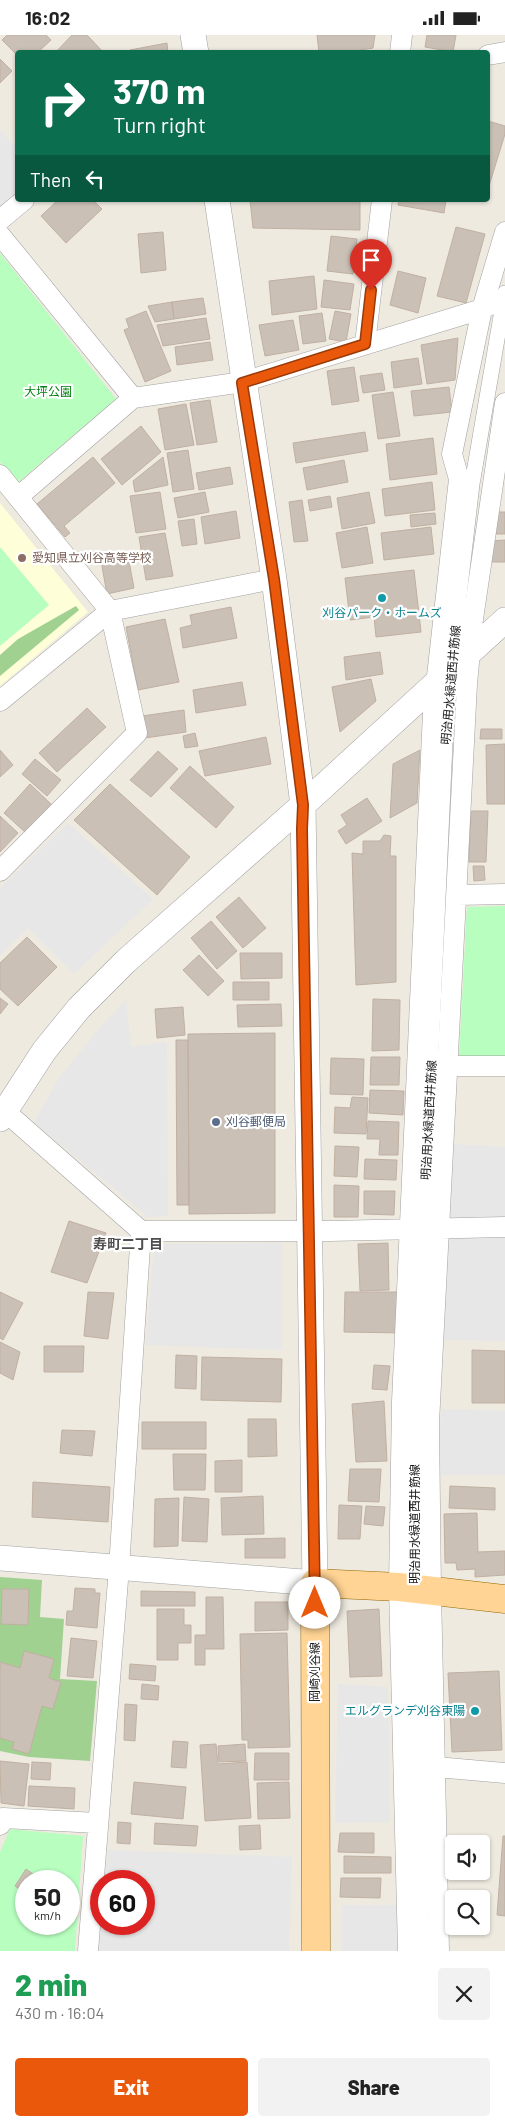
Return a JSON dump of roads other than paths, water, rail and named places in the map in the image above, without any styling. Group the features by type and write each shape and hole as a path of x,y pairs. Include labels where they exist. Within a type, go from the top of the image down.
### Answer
{"main road":[{"path":"315,1583 415,1589 505,1599"},
{"name":"岡崎刈谷線","path":"315,1583 316,1951"}],"street":[{"path":"193,35 196,50"},
{"path":"400,50 402,35"},
{"path":"490,55 505,52"},
{"path":"0,220 22,202"},
{"path":"0,1558 315,1583 303,805 274,579 242,383 217,202"},
{"path":"365,344 382,202"},
{"path":"408,1951 415,1589 429,1423 424,1229 444,676 459,479 452,454 482,309 505,232"},
{"path":"0,235 133,398"},
{"path":"18,497 133,398 242,383 482,309 504,297"},
{"name":"明治用水緑道西井筋線","path":"444,676 472,484 504,297"},
{"path":"439,1951 436,1767 415,1589 402,1403 424,1229 449,1066 470,650 505,403"},
{"path":"0,475 110,611 137,733 0,871"},
{"path":"0,701 110,611 274,579"},
{"path":"505,620 470,650 303,805 126,961 79,1008 44,1051 2,1112 141,1231 505,1227"},
{"path":"458,895 505,894"},
{"path":"449,1066 505,1066"},
{"path":"88,1951 119,1568 141,1231"},
{"name":"明治用水緑道西井筋線","path":"415,1589 422,1951"},
{"path":"436,1767 505,1773"},
{"path":"0,1825 3,1818 97,1823"}],"place":[{"name":"愛知県立刈谷高等学校","path":"22,558"},
{"name":"刈谷パーク・ホームズ","path":"382,598"},
{"name":"刈谷郵便局","path":"216,1122"},
{"name":"エルグランデ刈谷東陽","path":"475,1711"}],"district":[{"name":"寿町二丁目","path":"128,1244"}],"park label":[{"name":"大坪公園","path":"48,392"}]}
